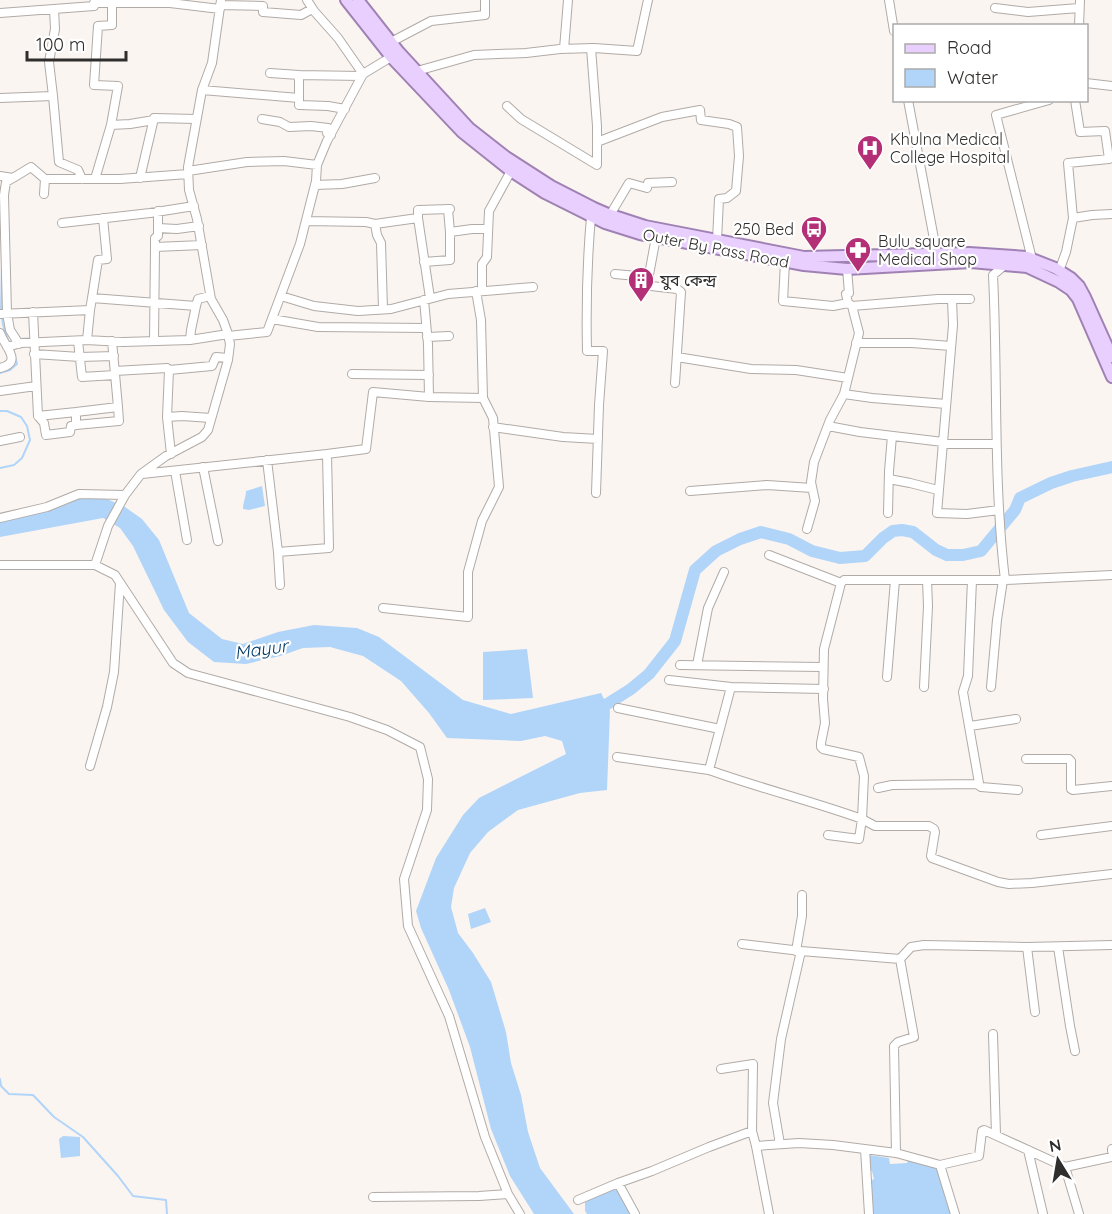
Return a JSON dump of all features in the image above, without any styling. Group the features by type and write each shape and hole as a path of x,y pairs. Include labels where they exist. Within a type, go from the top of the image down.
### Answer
{"main road":[{"name":"Outer By Pass Road","path":"346,0 391,57 462,132 511,171 544,193 591,217 656,237 804,265 847,268 971,262 1027,267 1049,276 1071,290 1078,299 1112,377"},
{"name":"Outer By Pass Road","path":"358,0 417,71 469,128 506,157 551,186 610,215 645,226 804,256 969,253 1027,257 1071,278 1082,291 1112,357"}],"street":[{"path":"307,0 312,9 338,38 363,75"},
{"path":"392,42 431,21 485,15 485,0"},
{"path":"564,49 568,0"},
{"path":"417,71 474,55 591,48 637,51 648,0"},
{"path":"889,0 893,26"},
{"path":"0,13 94,6 94,3 126,1 262,6 263,12 301,15 312,9"},
{"path":"96,179 111,125 118,86 94,85 98,26 112,25 112,3"},
{"path":"995,8 1028,12 1079,4 1079,24"},
{"path":"95,565 108,526 123,498 141,474 202,437 208,430 228,357 230,344 210,296 199,226 189,190 188,173 202,90 212,63 220,5"},
{"path":"54,9 55,29 49,62 59,162 78,170 82,179"},
{"path":"507,106 521,119 597,165 591,48"},
{"path":"7,347 34,342 190,340 267,332 300,244 315,185 316,165 363,75 391,57"},
{"path":"270,73 363,75"},
{"path":"297,75 298,105 345,108"},
{"path":"1088,83 1112,86"},
{"path":"202,90 298,98"},
{"path":"0,98 53,96"},
{"path":"908,102 937,255"},
{"path":"1032,259 996,115 1042,102"},
{"path":"1059,271 1066,252 1072,218 1068,163 1109,159 1109,131 1080,132 1074,102"},
{"path":"597,142 662,117 700,110 700,120 729,124 737,128 739,156 736,191 727,198 720,199 717,240"},
{"path":"111,125 130,124 154,120 154,118 196,119"},
{"path":"262,119 280,122 289,127 328,128 327,133 331,135"},
{"path":"140,178 154,120"},
{"path":"18,344 4,313 4,195 6,182 31,168 45,179 120,179 188,173 247,162 284,161 316,165"},
{"path":"383,608 468,617 468,572 482,521 499,487 493,418 483,398 479,291 482,264 487,257 489,211 511,171"},
{"path":"1,177 13,178"},
{"path":"315,185 342,184 375,178"},
{"path":"44,194 45,179"},
{"path":"610,215 629,183 647,188 648,183 672,182"},
{"path":"62,223 194,206"},
{"path":"424,262 450,260 450,209 418,210 427,299 429,397"},
{"path":"154,341 155,238 158,236 158,212"},
{"path":"1072,218 1112,214"},
{"path":"591,217 587,351 603,351 596,493"},
{"path":"87,340 98,260 107,259 103,218"},
{"path":"306,221 375,224 418,218"},
{"path":"375,224 381,243 382,309"},
{"path":"158,228 177,229 199,226"},
{"path":"450,232 488,229"},
{"path":"656,237 648,280 651,286 677,289 681,292 675,383"},
{"path":"155,247 202,245"},
{"path":"785,262 783,301 833,306 970,299"},
{"path":"991,687 1004,580 996,444 993,276 1005,265"},
{"path":"807,529 815,501 811,482 814,462 844,394 859,333 846,294 849,293 847,268"},
{"path":"615,274 648,277"},
{"path":"281,296 314,306 358,311 391,309 448,294 533,287"},
{"path":"190,340 198,299 210,296"},
{"path":"92,298 195,306"},
{"path":"952,299 953,325 937,513 967,514 999,510"},
{"path":"4,313 90,310"},
{"path":"33,312 38,416 44,423 46,435 70,432 71,426 76,425 119,421 112,341"},
{"path":"272,319 318,327 427,332 449,336"},
{"path":"0,335 12,357 8,366 0,368"},
{"path":"78,341 82,377 167,368 169,370 212,366 216,357 228,357"},
{"path":"856,343 951,346"},
{"path":"34,354 80,357 114,356"},
{"path":"676,357 751,369 796,370 848,378"},
{"path":"169,370 167,417 171,454"},
{"path":"352,374 429,375"},
{"path":"0,391 36,386"},
{"path":"141,474 366,448 373,392 429,397 483,398"},
{"path":"844,394 946,404"},
{"path":"38,416 118,407"},
{"path":"76,412 76,425"},
{"path":"167,417 212,418"},
{"path":"828,426 945,444 996,444"},
{"path":"493,427 563,437 598,439"},
{"path":"888,513 892,436"},
{"path":"0,441 20,437"},
{"path":"278,552 329,548 327,454"},
{"path":"267,460 280,585"},
{"path":"203,467 218,541"},
{"path":"175,471 188,540"},
{"path":"889,479 938,490"},
{"path":"690,491 767,485 812,488"},
{"path":"0,518 47,507 79,494 123,498"},
{"path":"769,555 841,583"},
{"path":"0,565 95,565 115,575 173,663 188,673 350,717 387,730 420,747 428,779 427,810 404,879 408,926 449,1016 485,1137 508,1194 520,1214"},
{"path":"697,665 708,608 724,572"},
{"path":"828,835 859,839 862,819 864,776 859,758 821,747 825,723 824,650 841,583 844,580 1004,580 1112,575"},
{"path":"887,677 895,580"},
{"path":"924,687 927,580"},
{"path":"972,580 968,675 963,692 979,783 976,784"},
{"path":"90,766 107,707 114,672 120,583"},
{"path":"680,665 823,667"},
{"path":"669,680 731,687 824,689"},
{"path":"709,770 731,687"},
{"path":"618,708 720,729"},
{"path":"970,726 1016,719"},
{"path":"617,757 709,770 752,786 862,819 875,826 929,826 935,832 932,858 998,882 1032,883 1112,874"},
{"path":"1026,759 1069,759 1071,761 1071,789 1073,790 1112,786"},
{"path":"878,788 892,785 976,784 981,788 1018,790"},
{"path":"1041,835 1112,826"},
{"path":"780,1144 773,1103 780,1039 798,951 802,895"},
{"path":"742,944 900,959"},
{"path":"900,959 911,947 924,945 1027,947 1112,945"},
{"path":"1027,947 1035,1012"},
{"path":"1058,947 1075,1051"},
{"path":"896,1153 894,1046 898,1042 914,1037 900,959"},
{"path":"993,1034 996,1135"},
{"path":"721,1069 753,1064 752,1131 770,1214"},
{"path":"756,1146 799,1143 833,1145 896,1153 940,1165 978,1157 984,1130 1065,1167 1112,1157"},
{"path":"578,1200 752,1131"},
{"path":"865,1149 869,1214"},
{"path":"1028,1150 1043,1214"},
{"path":"940,1165 955,1214"},
{"path":"1065,1167 1078,1214"},
{"path":"618,1183 635,1214"},
{"path":"373,1197 508,1194"}],"water":[{"path":"262,486 265,506 249,510 243,509 246,491"},
{"name":"Mayur","path":"78,498 107,499 125,507 142,519 159,540 189,613 222,639 243,644 278,632 314,625 357,628 379,637 463,700 511,714 601,693 610,711 607,790 580,793 518,810 488,832 470,853 454,888 451,907 458,933 491,982 506,1032 528,1132 540,1168 574,1214 534,1214 510,1176 491,1129 470,1047 416,911 436,858 463,815 479,798 566,754 562,741 545,736 521,741 447,738 401,681 363,656 330,647 303,648 246,664 214,662 188,642 164,610 133,546 120,528 103,518 0,537 0,521 30,515"},
{"path":"527,649 533,698 483,700 483,652"},
{"path":"485,908 491,922 471,929 468,914"},
{"path":"63,1136 80,1137 80,1156 61,1158 59,1139"},
{"path":"869,1155 889,1158 890,1164 907,1163 908,1160 938,1169 952,1214 873,1214 870,1181 874,1179 872,1171 869,1171"},
{"path":"616,1188 632,1214 587,1214 585,1202"}],"waterway":[{"path":"1,311 2,266"},
{"path":"0,373 10,370 17,364 4,330 2,317"},
{"path":"0,411 7,411 21,417 27,426 30,440 22,458 14,465 0,468"},
{"path":"593,713 631,689 649,674 675,641 695,570 716,551 740,539 761,532 789,539 812,551 840,558 865,556 883,538 893,531 902,530 913,532 936,550 947,555 963,555 981,551 1015,510 1020,498 1051,483 1112,467"},
{"path":"0,1079 1,1086 9,1094 33,1095 54,1117 83,1137 133,1196 166,1200 167,1214"}],"place":[{"name":"Khulna Medical College Hospital","path":"870,171"},
{"name":"250 Bed","path":"814,252"},
{"name":"Bulu square Medical Shop","path":"858,273"},
{"name":"যুব কেন্দ্র","path":"641,303"}]}
